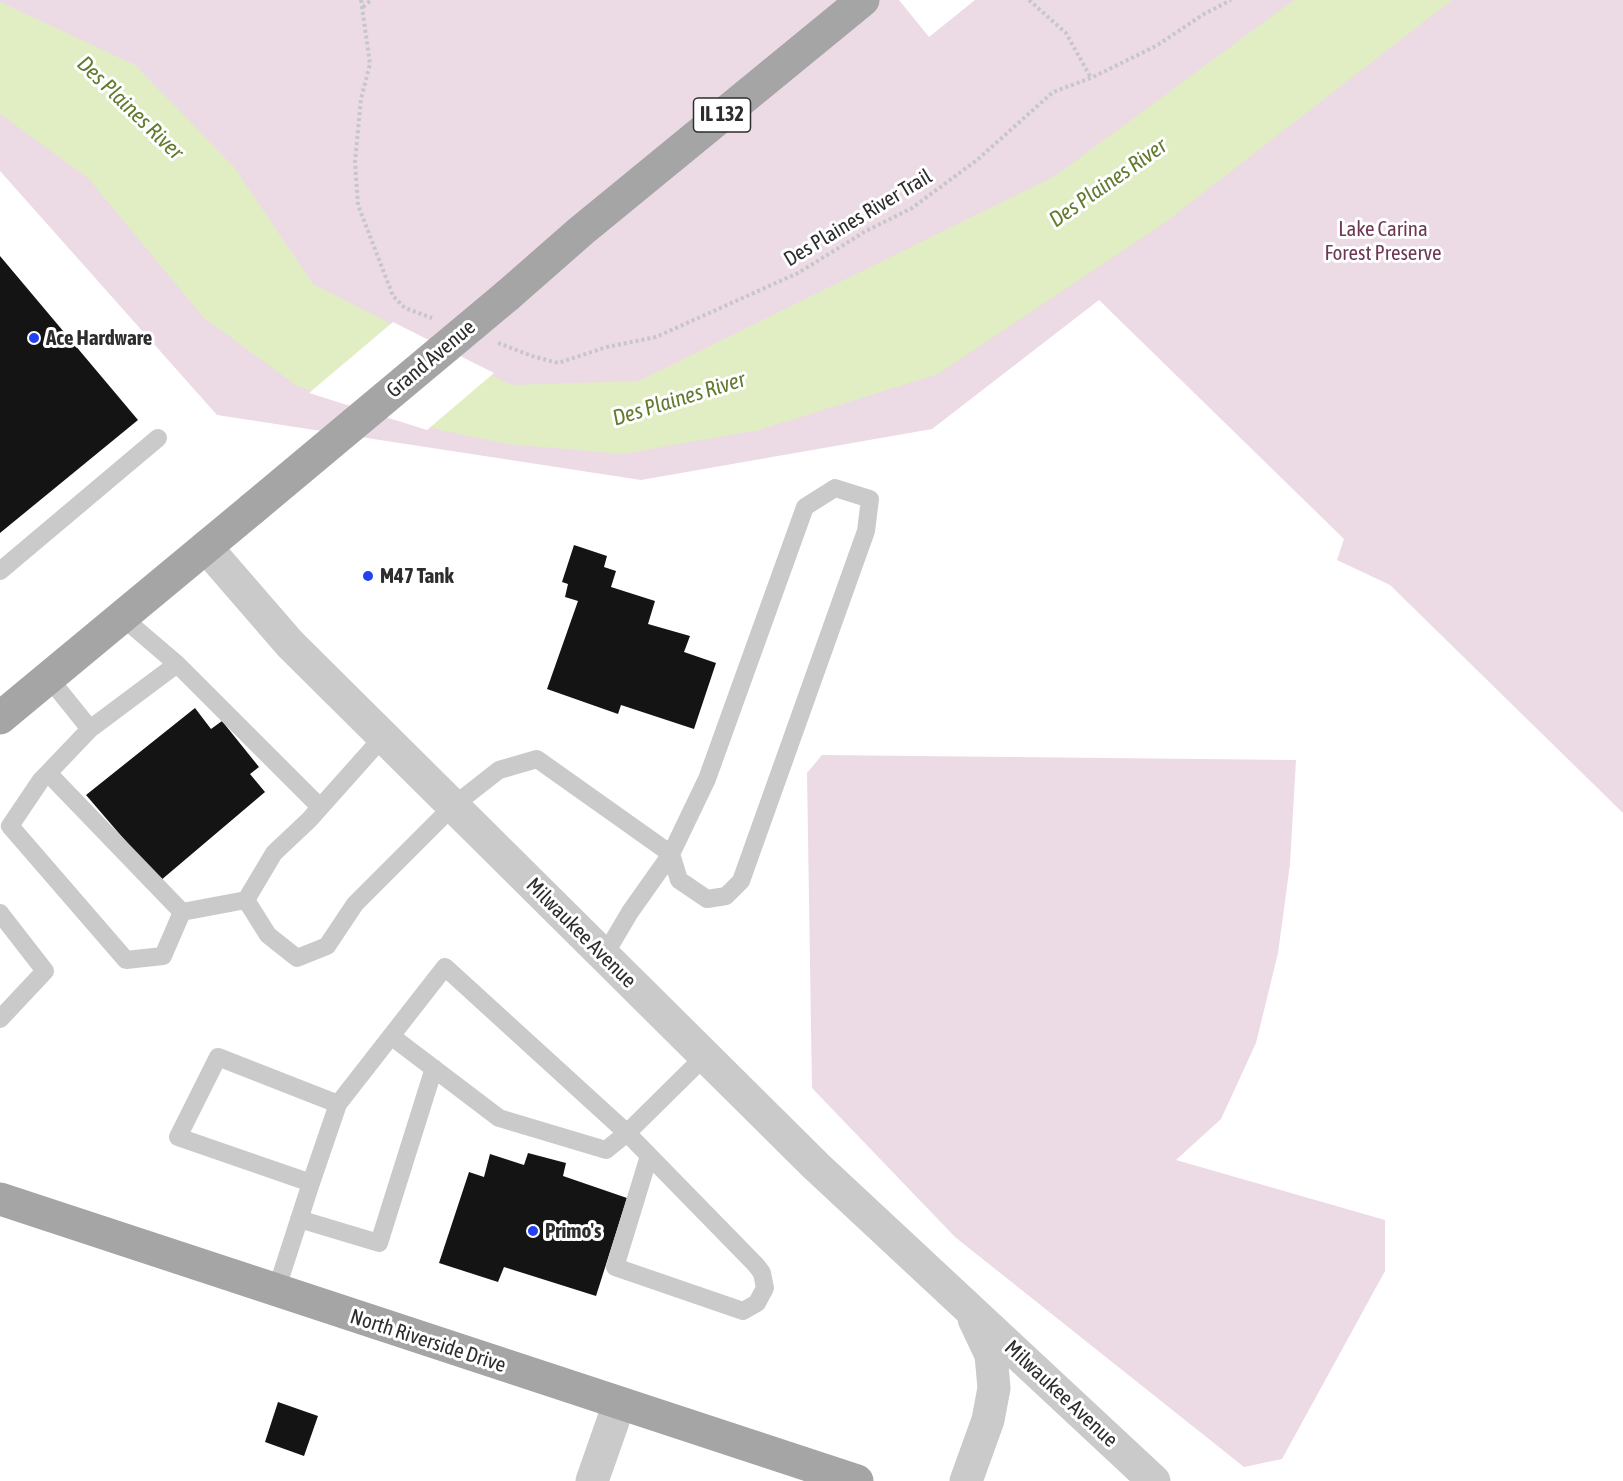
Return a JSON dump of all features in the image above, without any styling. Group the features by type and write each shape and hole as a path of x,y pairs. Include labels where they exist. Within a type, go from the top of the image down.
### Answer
{"main road":[{"name":"Grand Avenue","path":"0,718 508,295 581,231 863,0"},
{"name":"North Riverside Drive","path":"0,1199 857,1481"}],"street":[{"name":"Milwaukee Avenue","path":"206,547 290,644 816,1166 1154,1481"},
{"name":"Milwaukee Avenue","path":"966,1481 988,1420 994,1388 991,1355 969,1307"},
{"path":"592,1481 619,1404"}],"lane":[{"path":"0,571 158,438"},
{"path":"246,900 268,935 297,958 327,945 355,904 453,806 499,770 537,759 671,854 680,880 707,899 726,896 741,881 866,531 870,499 835,488 806,507 707,779 671,854 630,912 604,956"},
{"path":"122,617 177,664 320,807"},
{"path":"177,664 90,729 48,773 10,826 126,960 163,956 182,912"},
{"path":"49,678 90,729"},
{"path":"182,912 246,900 274,853 320,807 383,737"},
{"path":"48,773 182,912"},
{"path":"0,913 45,971 0,1019"},
{"path":"276,1291 338,1104 445,966 627,1133 756,1265 762,1274 765,1288 757,1303 743,1311 615,1267 649,1156"},
{"path":"391,1036 499,1118 606,1150 627,1133 705,1056"},
{"path":"311,1183 178,1137 218,1057 338,1104"},
{"path":"299,1219 379,1243 434,1068"}],"path":[{"path":"361,0 370,64 361,99 355,162 358,205 393,296 405,308"},
{"path":"362,8 371,0"},
{"path":"1029,0 1066,33 1091,78"},
{"name":"Des Plaines River Trail","path":"532,356 558,363 607,347 656,337 798,273 866,231 912,208 977,160 1053,92 1091,78 1156,46 1204,14 1231,0"}],"green space":[{"name":"Lake Carina Forest Preserve","path":"0,0 899,0 929,37 975,0 1623,0 1623,813 1390,585 1337,560 1344,539 1099,300 932,429 641,480 217,415 0,171"},
{"path":"822,755 1296,760 1290,864 1278,953 1256,1043 1221,1119 1176,1160 1385,1220 1385,1271 1282,1459 1244,1467 955,1237 812,1088 807,773"}],"water":[{"name":"Des Plaines River","path":"1294,0 1452,0 1163,224 938,374 759,430 622,454 508,444 440,430 297,386 203,317 88,178 0,114 0,2 135,65 234,167 313,284 511,385 639,381 1055,176"}],"pier":[{"path":"393,322 494,373 427,430 309,393"}],"building":[{"name":"Ace Hardware","path":"0,256 138,420 0,533"},
{"path":"574,545 607,556 604,567 616,571 611,587 655,601 648,624 690,636 684,652 716,663 694,729 621,705 618,714 547,689 578,601 565,597 568,584 562,582"},
{"path":"195,708 211,729 222,721 259,767 250,774 265,792 160,881 86,795"},
{"name":"Primo's","path":"528,1153 566,1163 563,1176 627,1198 596,1296 504,1267 498,1282 439,1263 469,1172 484,1177 490,1154 524,1165"},
{"path":"278,1402 318,1416 304,1456 265,1442"}],"place":[{"name":"Ace Hardware","path":"34,338"},
{"name":"M47 Tank","path":"368,576"},
{"name":"Primo's","path":"533,1231"}]}
